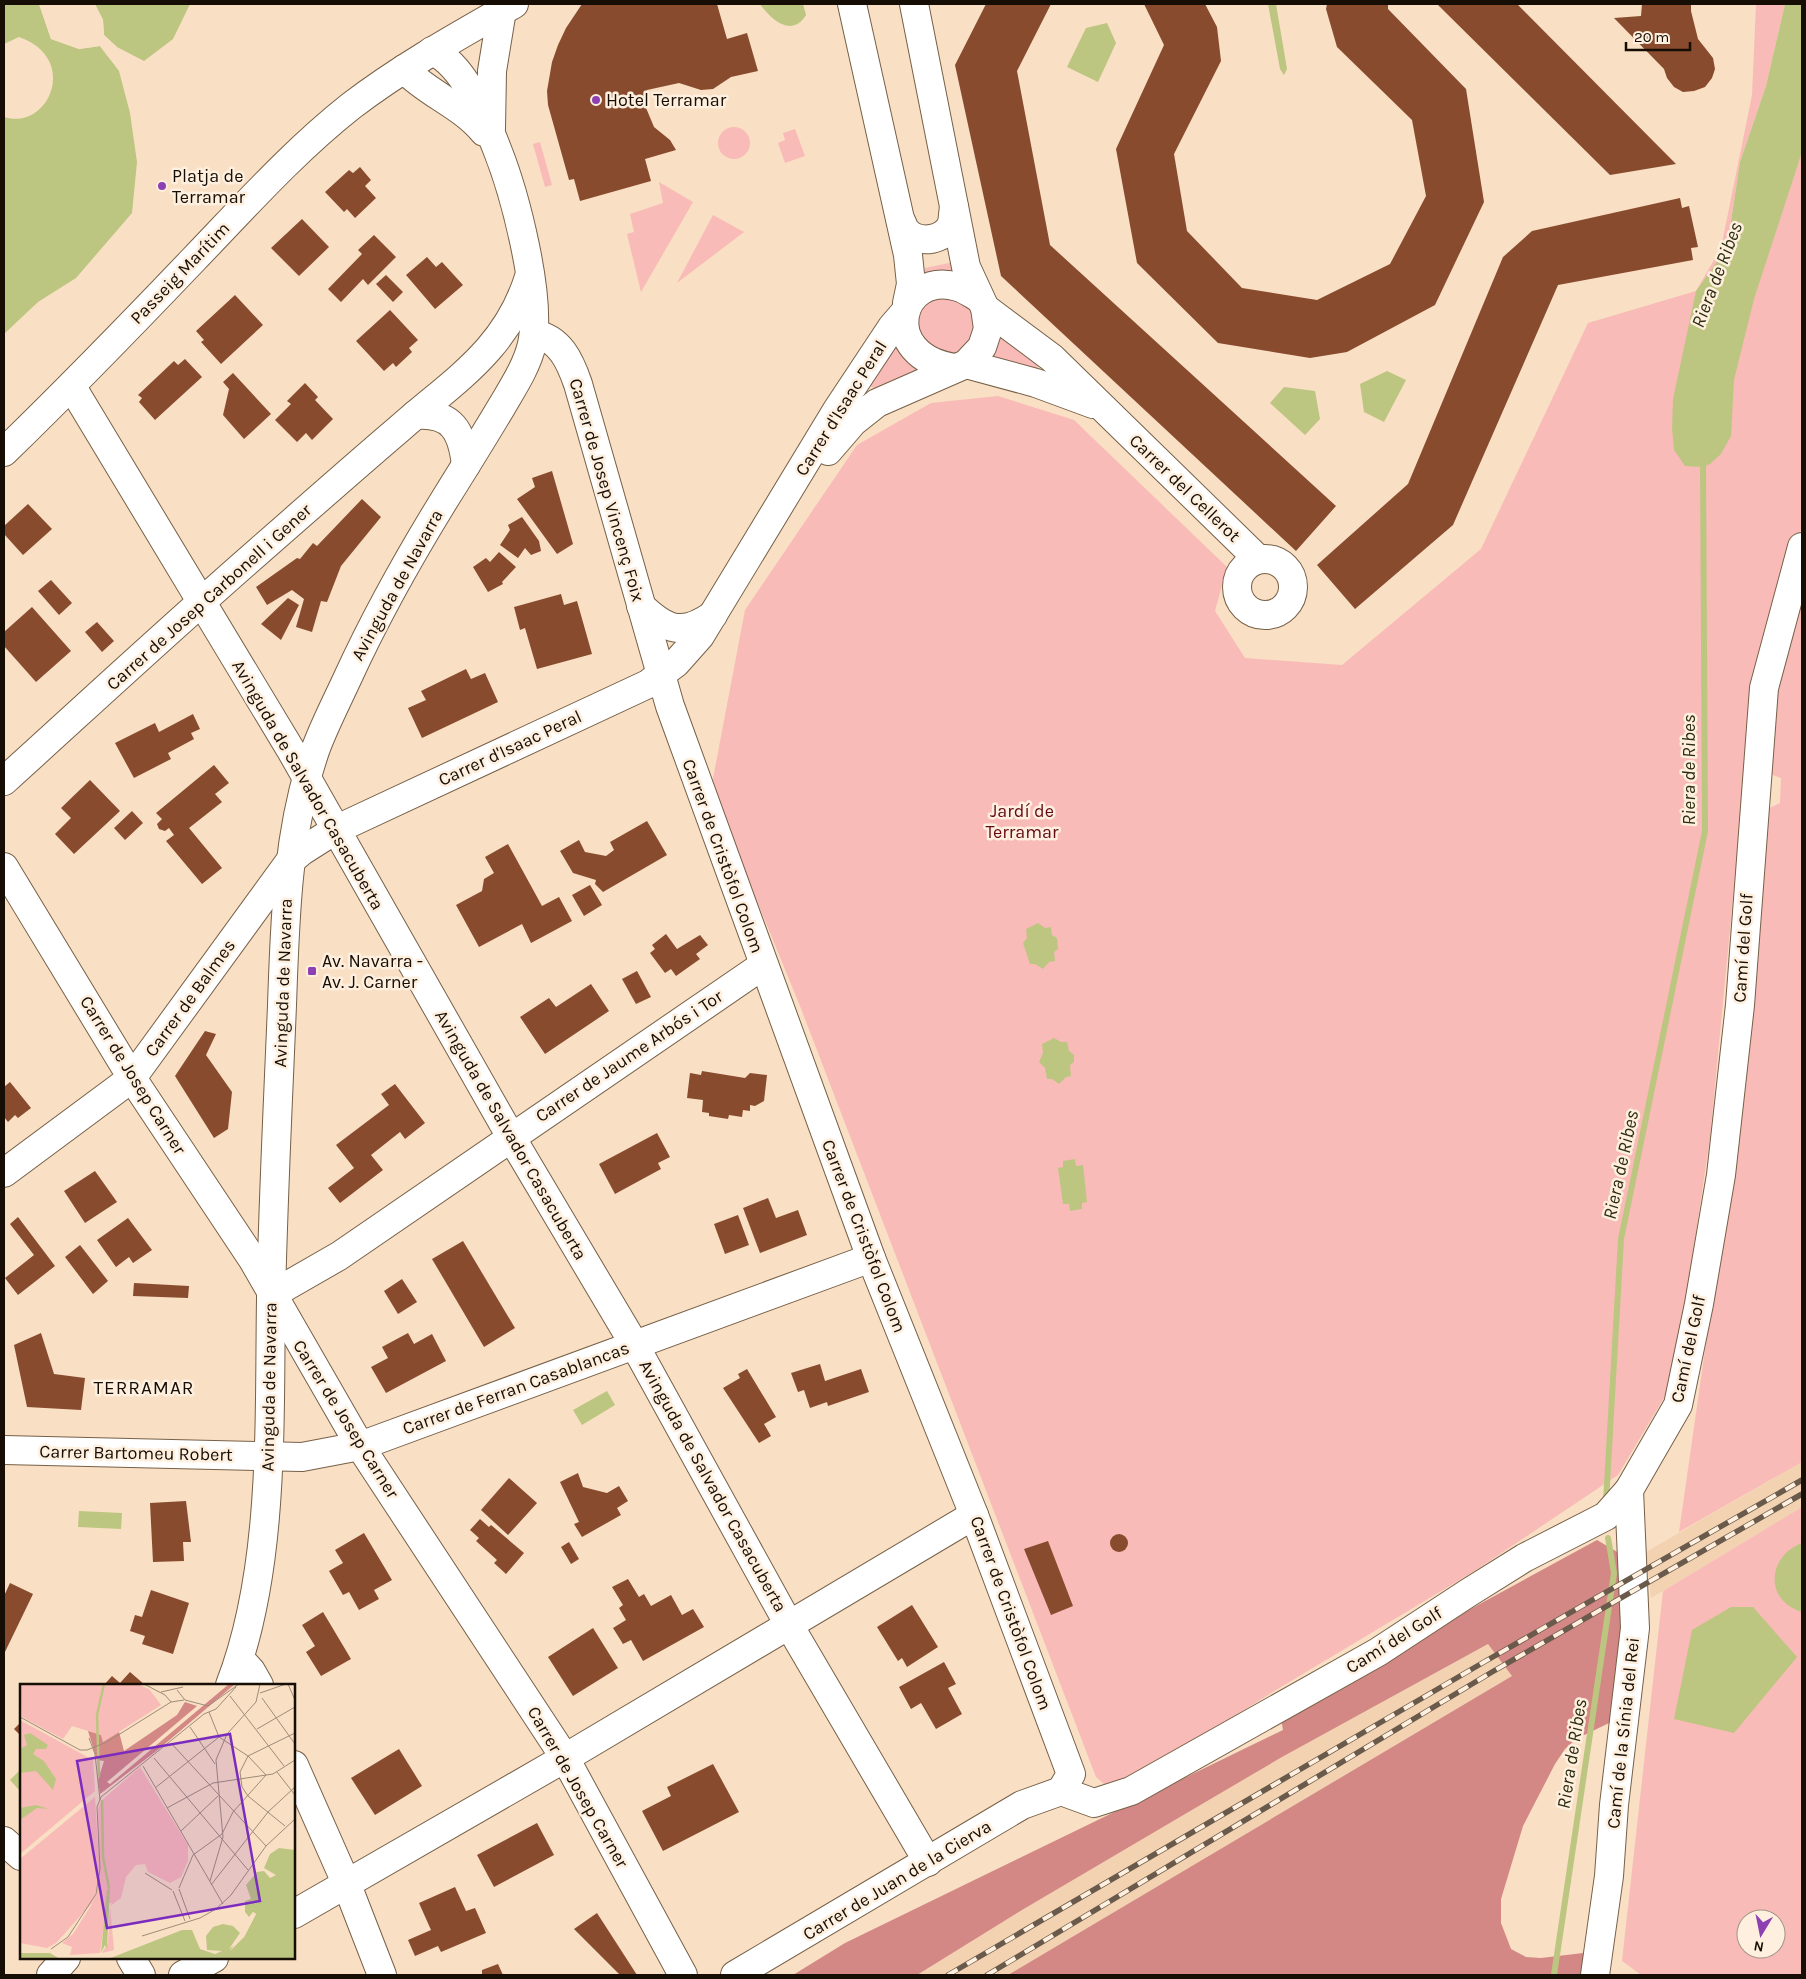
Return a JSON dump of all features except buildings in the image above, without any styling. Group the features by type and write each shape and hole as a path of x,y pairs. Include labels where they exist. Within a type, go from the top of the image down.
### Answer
{"street":[{"path":"852,4 901,221 911,276 905,324 911,346 920,356 937,365 960,366 979,351 986,339 988,329 982,303 966,267 914,4"},
{"path":"494,139 492,71 508,7"},
{"name":"Passeig Marítim","path":"4,452 72,387 272,176 350,108 404,69 508,7"},
{"path":"432,51 445,57 452,65 469,90 494,139 516,208 529,277 534,334"},
{"path":"404,69 422,86 446,99 470,117 494,139"},
{"path":"901,221 907,232 914,237 932,239 941,236 947,231 951,224 954,207"},
{"name":"Carrer de Josep Carbonell i Gener","path":"4,781 201,603 415,415 462,378 488,350 522,297 529,277"},
{"path":"906,308 923,290 947,285 960,287 982,303"},
{"name":"Carrer del Cellerot","path":"982,303 1052,358 1258,560"},
{"name":"Carrer d'Isaac Peral","path":"290,861 335,830 648,684 688,652 713,615 837,410 906,308"},
{"name":"Avinguda de Navarra","path":"230,1684 240,1659 258,1568 269,1457 271,1295 284,958 290,861 307,779 328,720 377,615 518,377 529,353 534,334"},
{"name":"Carrer de Josep Vincenç Foix","path":"534,334 552,339 563,353 574,373 660,675"},
{"name":"Carrer del Cellerot","path":"960,366 1036,382 1072,395 1111,416"},
{"name":"Carrer d'Isaac Peral","path":"780,506 853,422 877,402 960,366"},
{"name":"Avinguda de Salvador Casacuberta","path":"72,387 292,752 510,1137 634,1344 789,1625 928,1862"},
{"path":"415,415 430,414 442,417 454,426 461,438 466,465"},
{"name":"Camí del Golf","path":"1061,1791 1094,1803 1131,1791 1378,1652 1468,1592 1524,1558 1606,1516 1628,1490 1678,1405 1699,1304 1721,1175 1740,1005 1764,688 1802,547"},
{"name":"Carrer d'Isaac Peral","path":"641,606 664,624 684,629 692,628 713,615"},
{"name":"Carrer de Cristòfol Colom","path":"660,675 762,966 870,1258 974,1515 1071,1774 1061,1791"},
{"name":"Carrer de Balmes","path":"4,1173 132,1078 290,861"},
{"name":"Carrer de Josep Carner","path":"4,867 132,1078 253,1260 271,1295 360,1446 565,1758 683,1975"},
{"name":"Carrer de Jaume Arbós i Tor","path":"271,1295 339,1256 762,966"},
{"name":"Carrer de Ferran Casablancas","path":"269,1457 302,1457 360,1446 870,1258"},
{"name":"Carrer Bartomeu Robert","path":"4,1450 269,1457"},
{"name":"Camí de la Sínia del Rei","path":"1595,1975 1609,1876 1614,1805 1635,1628 1628,1490"},
{"path":"295,1913 565,1758 974,1515"},
{"path":"240,1659 251,1671 258,1684"},
{"path":"295,1767 346,1885 382,1975"},
{"name":"Carrer de Juan de la Cierva","path":"735,1975 1022,1805 1061,1791"},
{"path":"4,1840 20,1855"},
{"path":"51,1975 65,1959"},
{"path":"183,1975 212,1959"}],"shaded area":[{"path":"1802,1462 1802,1507 1651,1598 1646,1552"},
{"path":"1597,1540 1619,1553 1629,1584 1616,1710 1609,1723 1576,1739 1565,1749 1555,1764 1523,1826 1501,1899 1501,1923 1511,1949 1526,1957 1541,1958 1583,1953 1593,1967 1592,1975 1008,1975 1512,1676 1488,1644 1282,1757 1022,1910 917,1975 793,1975 845,1943 1283,1730 1280,1713"},
{"path":"1488,1644 1512,1676 1008,1975 917,1975 1022,1910 1282,1757"}],"green space":[{"name":"Jardí de Terramar","path":"1756,4 1785,4 1766,86 1740,162 1727,248 1697,291 1786,198 1802,152 1802,526 1756,686 1739,835 1710,1138 1674,1381 1618,1475 1473,1572 1276,1690 1125,1785 1105,1785 1096,1777 800,1006 711,789 745,610 857,445 931,403 998,396 1074,420 1227,567 1215,611 1245,658 1342,665 1481,549 1588,323 1696,291 1721,248 1752,95"},
{"path":"734,127 746,131 750,143 746,155 734,159 722,155 718,143 722,131"},
{"path":"795,129 805,156 785,163 778,143 785,140 783,133"},
{"path":"540,142 552,185 545,187 533,144"},
{"path":"659,182 693,202 641,292 627,234 634,232 630,214 663,203"},
{"path":"713,215 744,232 677,283"},
{"path":"954,262 956,274 924,278 925,268"},
{"path":"937,294 968,299 981,327 957,358 925,351 914,319 919,308"},
{"path":"995,332 1042,360 1034,374 985,354"},
{"path":"895,333 925,370 879,393 864,380"},
{"path":"1802,578 1802,1462 1679,1532 1750,1035 1761,812 1780,803 1781,778 1765,772 1774,679"},
{"path":"1802,1507 1802,1975 1641,1975 1622,1961 1663,1591"}],"water":[{"path":"4,4 39,4 51,39 79,49 100,46 119,71 130,113 137,162 132,213 76,278 38,302 4,334 4,117 20,118 34,113 45,103 51,90 53,75 49,60 38,47 19,37 4,44"},
{"path":"95,4 190,4 173,39 144,61 117,47 104,35 103,20"},
{"path":"760,4 803,4 806,15 800,22 788,26 776,21"},
{"path":"1268,4 1276,4 1287,69 1284,75 1280,69"},
{"path":"1785,4 1802,4 1802,152 1754,299 1734,380 1731,436 1721,454 1710,464 1702,467 1685,466 1674,450 1672,428 1673,399 1696,291 1727,248 1740,162 1766,86"},
{"path":"1107,23 1116,43 1098,82 1067,67 1086,28"},
{"path":"1387,371 1406,380 1384,422 1364,412 1360,384"},
{"path":"1284,387 1315,391 1320,419 1305,435 1270,403"},
{"path":"1038,923 1045,928 1051,927 1052,935 1057,938 1058,949 1054,952 1055,961 1049,962 1043,969 1035,964 1030,964 1023,943 1027,938 1026,929"},
{"path":"1054,1038 1061,1042 1067,1042 1069,1051 1074,1055 1074,1062 1070,1065 1071,1076 1066,1077 1059,1084 1052,1079 1047,1079 1045,1068 1039,1062 1043,1053 1042,1044"},
{"path":"1075,1159 1076,1166 1083,1165 1087,1202 1082,1203 1082,1209 1070,1211 1069,1204 1063,1204 1058,1168 1063,1167 1063,1161"},
{"path":"607,1391 615,1405 582,1425 573,1410"},
{"path":"79,1511 122,1513 121,1529 78,1527"},
{"path":"1802,1543 1802,1612 1790,1606 1781,1598 1776,1589 1775,1578 1782,1558 1790,1549"},
{"path":"1731,1607 1753,1607 1797,1657 1734,1733 1674,1719 1692,1630"},
{"path":"20,1770 19,1790 10,1780"}],"pier":[{"path":"39,4 41,4 53,37 79,47 101,43 110,56 109,58 100,46 79,49 51,39"},
{"path":"92,4 95,4 103,20 104,35 117,47 115,49 102,36 101,21"}],"waterway":[{"name":"Riera de Ribes","path":"1606,1502 1621,1239 1705,831 1703,461"},
{"name":"Riera de Ribes","path":"1554,1975 1614,1573 1608,1538"}],"railway":[{"path":"948,1975 1484,1662 1802,1480"},
{"path":"987,1975 1492,1672 1802,1494"}],"place":[{"name":"Hotel Terramar","path":"596,100"},
{"name":"Platja de Terramar","path":"162,186"},
{"name":"Av. Navarra - Av. J. Carner","path":"312,971"}],"district":[{"name":"TERRAMAR","path":"144,1388"}]}
